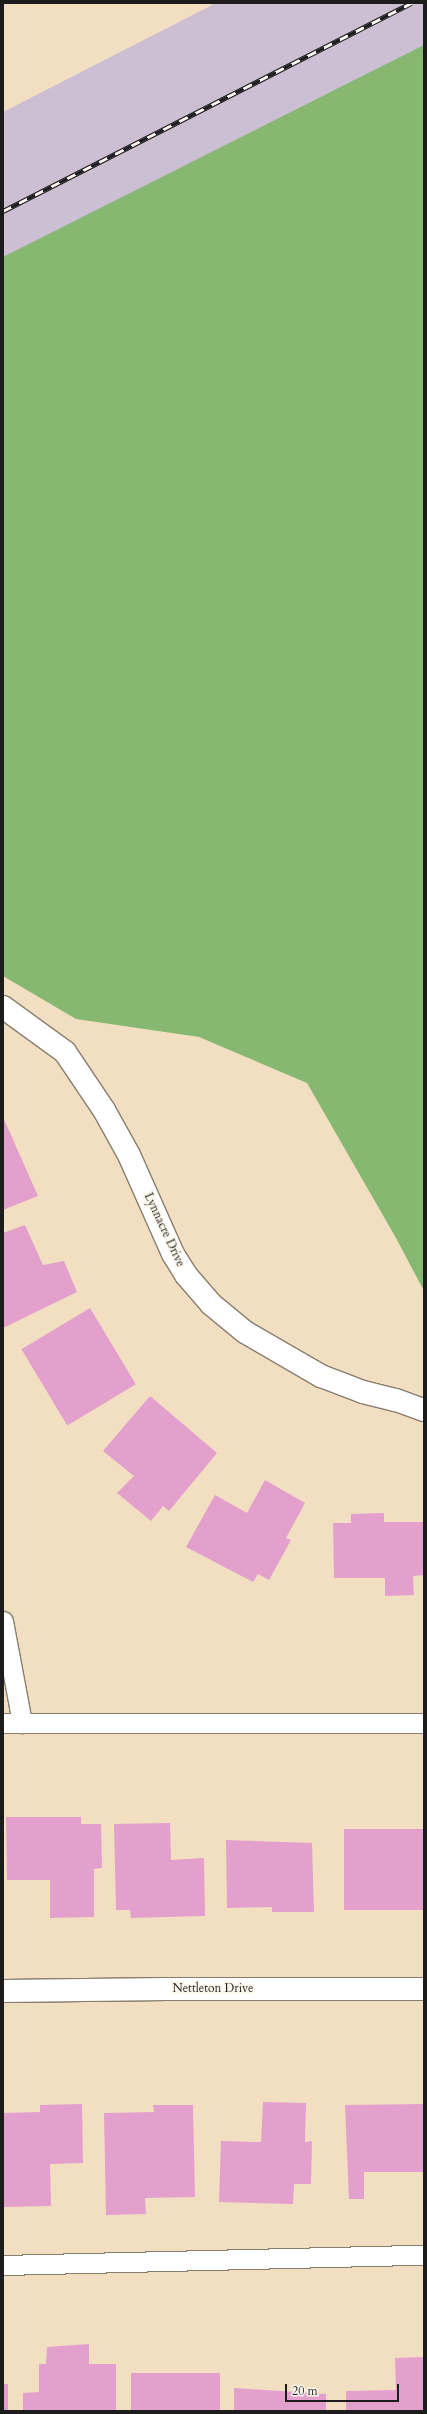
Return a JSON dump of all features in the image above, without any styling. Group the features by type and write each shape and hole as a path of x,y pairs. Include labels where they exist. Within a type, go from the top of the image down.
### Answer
{"street":[{"name":"Lynnacre Drive","path":"3,1007 65,1052 104,1110 129,1156 173,1254 186,1275 211,1304 245,1332 321,1376 363,1392 396,1400 424,1410"},
{"name":"Nettleton Drive","path":"3,1991 168,1988 424,1989"}],"lane":[{"path":"3,1621 22,1723"},
{"path":"3,1723 424,1723"},
{"path":"3,2265 424,2256"}],"shaded area":[{"path":"216,3 424,3 424,59 3,261 3,112"}],"green space":[{"path":"424,45 424,1291 396,1238 307,1083 199,1037 76,1019 3,976 3,257"}],"building":[{"path":"3,1117 38,1196 3,1210"},
{"path":"25,1225 43,1265 64,1261 77,1292 3,1328 3,1233"},
{"path":"90,1308 136,1384 67,1425 21,1349"},
{"path":"150,1396 217,1453 169,1511 163,1506 151,1521 117,1493 134,1476 103,1451"},
{"path":"265,1480 305,1503 286,1538 291,1540 269,1580 258,1574 253,1582 186,1547 215,1495 247,1513"},
{"path":"384,1513 384,1522 423,1522 424,1575 413,1576 414,1595 385,1596 385,1578 334,1578 333,1523 351,1523 351,1514"},
{"path":"6,1817 81,1817 81,1824 101,1824 102,1868 94,1869 94,1917 50,1918 50,1880 7,1880"},
{"path":"170,1823 171,1860 204,1858 205,1916 131,1918 130,1910 116,1910 114,1824"},
{"path":"344,1829 424,1829 424,1910 344,1910"},
{"path":"226,1840 312,1843 314,1912 272,1912 272,1907 227,1908"},
{"path":"263,2102 306,2103 305,2142 312,2141 311,2184 294,2184 293,2204 219,2202 221,2141 261,2142"},
{"path":"82,2104 83,2163 50,2164 51,2206 3,2207 3,2113 40,2112 40,2105"},
{"path":"424,2104 424,2172 364,2172 364,2199 349,2199 345,2105"},
{"path":"153,2105 193,2105 195,2197 145,2198 146,2214 106,2215 104,2113 154,2112"},
{"path":"89,2344 89,2364 116,2364 116,2411 23,2411 23,2393 39,2392 39,2364 46,2364 47,2347"},
{"path":"424,2357 424,2411 346,2411 346,2391 396,2390 395,2358"},
{"path":"131,2373 220,2373 220,2411 131,2411"},
{"path":"3,2384 8,2384 8,2411 3,2411"},
{"path":"234,2388 326,2394 326,2411 234,2411"}],"railway":[{"path":"3,211 411,3"}]}
